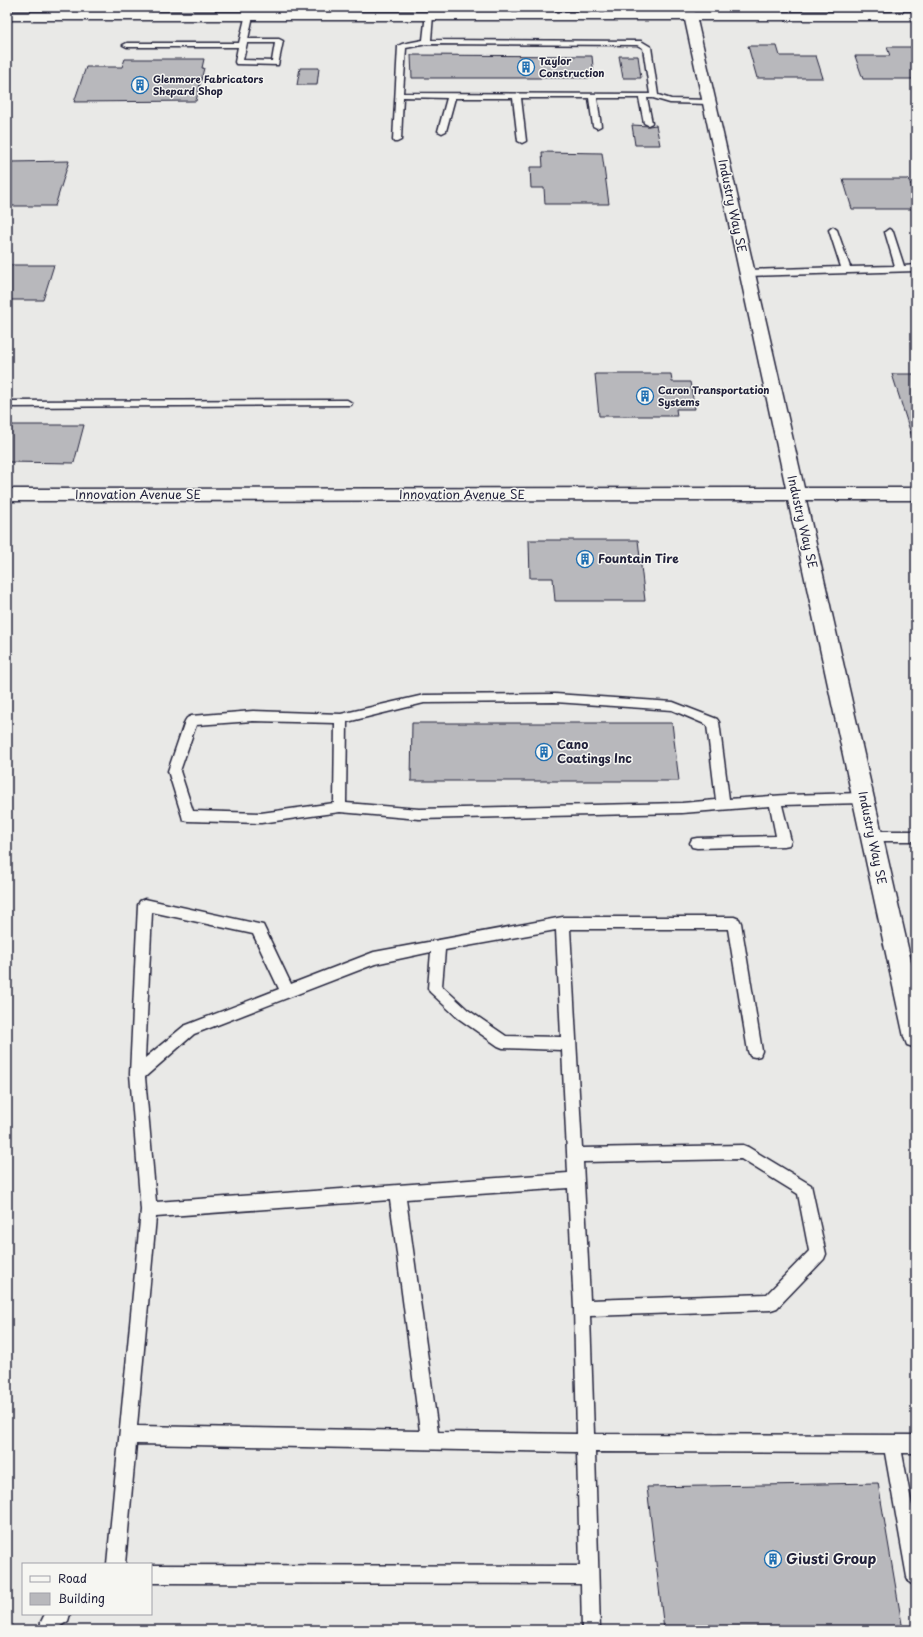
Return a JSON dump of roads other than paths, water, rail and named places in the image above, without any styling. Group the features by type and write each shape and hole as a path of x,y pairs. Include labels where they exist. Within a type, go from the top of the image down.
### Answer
{"street":[{"path":"7,16 429,15 689,12 916,16"},
{"name":"Industry Way SE","path":"689,12 916,1037"},
{"name":"Innovation Avenue SE","path":"7,495 916,494"}],"lane":[{"path":"427,42 429,15"},
{"path":"127,45 243,43 280,41 275,63 239,62 243,43 249,16"},
{"path":"397,140 402,46 427,42 638,43 647,47 654,96"},
{"path":"399,95 654,96 670,101 709,102"},
{"path":"442,131 450,104 451,95"},
{"path":"517,95 522,141"},
{"path":"593,96 597,126"},
{"path":"643,96 648,123"},
{"path":"832,230 846,270"},
{"path":"889,232 901,268"},
{"path":"747,273 916,268"},
{"path":"7,404 347,404"},
{"path":"723,805 713,722 673,706 555,698 424,698 341,719 253,716 192,721 174,771 188,816 261,818 340,807 420,814 682,808 723,805 775,801 863,798"},
{"path":"340,807 341,719"},
{"path":"697,843 784,841 775,801"},
{"path":"872,836 916,836"},
{"path":"116,1563 149,1210 137,1074 145,905 258,929 288,992"},
{"path":"563,923 582,1308 591,1630"},
{"path":"137,1074 190,1030 374,958 563,923 734,923 755,1051"},
{"path":"438,945 435,988 463,1014 503,1042 569,1044"},
{"path":"574,1155 743,1152 805,1190 818,1254 772,1302 582,1308"},
{"path":"149,1210 576,1180"},
{"path":"397,1192 430,1440"},
{"path":"128,1435 586,1443 916,1444"},
{"path":"892,1444 916,1577"},
{"path":"152,1574 590,1575"},
{"path":"49,1630 50,1622 60,1615"}],"place":[{"name":"Taylor Construction","path":"526,67"},
{"name":"Glenmore Fabricators Shepard Shop","path":"140,85"},
{"name":"Caron Transportation Systems","path":"645,396"},
{"name":"Fountain Tire","path":"585,559"},
{"name":"Cano Coatings Inc","path":"544,752"},
{"name":"Giusti Group","path":"773,1559"}]}
